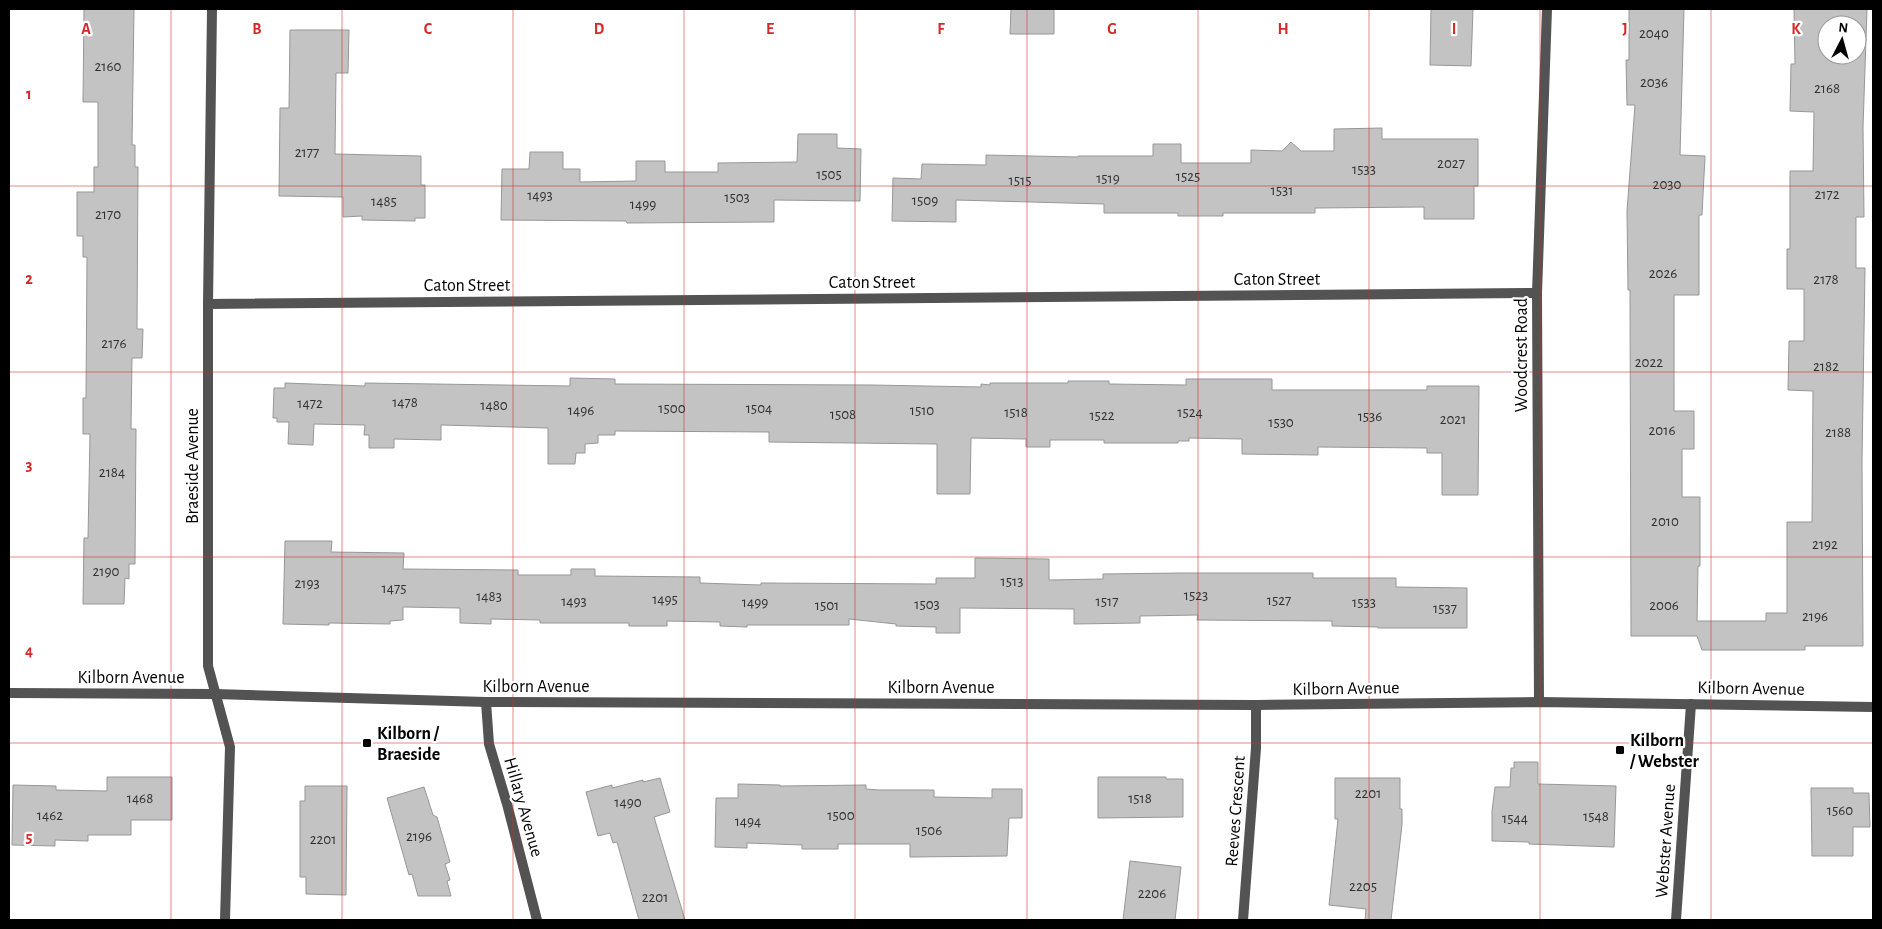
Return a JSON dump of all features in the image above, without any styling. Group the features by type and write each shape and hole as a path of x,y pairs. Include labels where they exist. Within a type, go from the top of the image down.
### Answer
{"street":[{"name":"Braeside Avenue","path":"212,9 208,304 208,666 230,747 224,920"},
{"name":"Woodcrest Road","path":"1539,702 1537,293 1547,9"},
{"name":"Caton Street","path":"208,304 1537,293"},
{"name":"Kilborn Avenue","path":"9,693 215,694 486,702 1256,705 1539,702 1873,707"},
{"name":"Hillary Avenue","path":"486,702 489,744 507,804 537,920"},
{"name":"Webster Avenue","path":"1676,920 1692,704"},
{"name":"Reeves Crescent","path":"1243,920 1256,748 1256,705"}],"building":[{"path":"84,9 134,9 132,145 135,145 135,167 138,167 137,329 143,329 142,358 132,358 131,429 136,429 135,564 129,564 129,579 125,578 124,604 83,604 84,538 88,538 90,434 83,434 83,398 86,398 87,257 83,257 83,236 77,236 77,192 94,192 94,167 98,167 98,102 83,102"},
{"path":"1011,9 1054,9 1054,34 1010,34"},
{"path":"1431,9 1473,9 1471,66 1430,65"},
{"path":"1629,9 1684,9 1680,155 1705,156 1702,215 1699,215 1699,295 1674,295 1674,411 1694,411 1694,449 1682,449 1682,497 1700,497 1700,566 1698,566 1697,621 1766,621 1766,613 1787,613 1787,522 1812,522 1813,391 1788,390 1789,341 1804,341 1804,289 1787,289 1787,249 1790,249 1790,171 1813,171 1814,112 1790,111 1791,64 1795,64 1794,9 1867,9 1867,15 1817,15 1817,65 1865,65 1863,127 1864,217 1856,217 1856,268 1865,268 1862,461 1863,646 1805,646 1805,650 1702,650 1697,636 1631,636 1630,290 1628,290 1627,211 1635,105 1627,105 1626,60 1629,60"},
{"path":"290,30 349,30 348,73 336,73 335,154 421,156 421,185 425,185 425,218 415,218 415,221 362,220 362,216 343,217 343,197 279,196 280,108 289,108"},
{"path":"1382,128 1382,139 1478,139 1478,186 1474,186 1474,219 1424,219 1424,207 1315,208 1315,213 1223,213 1223,216 1178,216 1178,213 1104,213 1104,204 956,200 956,222 892,221 893,178 921,179 922,164 986,165 986,155 1153,156 1153,144 1181,144 1181,163 1251,163 1251,150 1282,151 1291,142 1301,151 1334,151 1334,129"},
{"path":"798,134 837,134 837,148 861,149 860,201 774,200 774,222 627,223 626,221 501,220 502,169 529,169 530,152 563,152 563,169 580,169 580,182 636,181 636,161 665,161 665,172 718,172 718,163 797,162"},
{"path":"570,378 615,379 615,384 981,387 981,384 990,385 990,383 1109,381 1109,384 1186,385 1186,379 1272,379 1272,390 1427,390 1427,386 1479,386 1478,495 1442,495 1442,453 1427,453 1427,448 1318,447 1318,455 1242,454 1242,439 1189,438 1189,441 1178,441 1178,443 1104,443 1104,440 1050,440 1050,447 1026,447 1026,439 971,438 970,494 937,494 937,444 769,442 769,432 615,431 615,435 598,435 598,443 585,444 585,453 576,453 575,464 548,464 548,428 441,425 441,440 394,439 394,448 369,448 369,435 364,435 365,425 314,424 313,445 288,444 289,422 277,422 277,418 273,418 274,388 285,388 285,383 365,386 365,383 570,386"},
{"path":"285,541 332,541 331,552 404,553 403,569 518,570 518,575 571,575 571,569 595,569 595,576 700,577 700,583 761,585 761,583 936,584 936,578 975,578 975,558 1049,559 1049,580 1103,579 1103,574 1180,573 1313,573 1313,578 1396,578 1396,587 1467,588 1467,628 1332,626 1332,621 1197,620 1198,615 1140,616 1140,623 1074,624 1074,609 960,608 960,633 936,633 936,627 896,626 896,624 849,619 849,625 747,625 747,627 720,626 720,622 667,621 667,626 629,626 629,623 540,623 540,620 491,619 491,624 460,623 460,608 403,607 403,620 390,621 390,624 283,624"},
{"path":"1514,762 1538,762 1538,784 1616,786 1614,847 1492,841 1492,811 1495,787 1510,787 1511,768 1514,768"},
{"path":"107,777 172,777 172,820 131,820 131,835 88,835 88,841 55,840 55,846 12,845 13,785 56,786 56,790 107,791"},
{"path":"1098,777 1166,777 1166,779 1183,779 1183,817 1098,818"},
{"path":"660,778 670,812 654,817 685,920 639,920 617,842 613,843 610,833 598,836 586,792 612,785 612,788 643,780 643,782"},
{"path":"1335,778 1400,778 1402,825 1391,920 1365,920 1366,909 1329,905 1338,819 1335,819"},
{"path":"738,784 780,786 866,785 866,789 879,790 934,790 934,797 992,798 992,789 1022,789 1022,818 1009,818 1007,856 910,857 910,844 838,844 838,849 802,849 802,845 747,843 747,848 715,847 716,798 738,798"},
{"path":"305,786 347,786 346,895 306,894 306,877 300,877 300,801 305,801"},
{"path":"424,787 433,815 437,817 450,862 445,864 450,880 447,881 451,896 418,896 412,874 409,875 387,798"},
{"path":"1811,788 1853,788 1853,793 1869,793 1870,827 1853,827 1853,856 1812,856"},
{"path":"1130,861 1181,867 1175,920 1123,920"}],"place":[{"name":"Kilborn / Braeside","path":"367,743"},
{"name":"Kilborn / Webster","path":"1620,750"}]}
